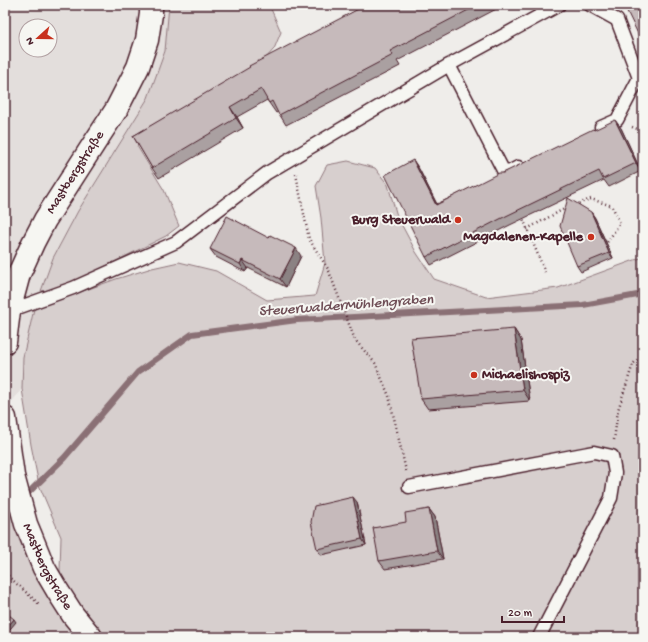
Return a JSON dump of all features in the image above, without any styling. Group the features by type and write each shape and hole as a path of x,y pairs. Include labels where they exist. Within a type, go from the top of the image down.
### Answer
{"main road":[{"name":"Mastbergstraße","path":"5,342 8,311 19,274 33,243 54,207 116,110 138,67 147,40 151,5"},
{"name":"Mastbergstraße","path":"5,418 13,476 26,524 44,568 73,615 91,637"}],"lane":[{"path":"8,311 72,288 176,242 267,173 449,65 558,5"},
{"path":"589,133 617,120 639,78 617,20 590,5"},
{"path":"449,65 505,174 526,164"},
{"path":"409,487 594,452 612,456 615,473 611,498 539,637"}],"path":[{"path":"293,157 309,239 328,269 355,340 375,363 389,396 409,487"},
{"path":"527,229 566,208 591,199 612,206 620,223 606,244"},
{"path":"522,215 545,272"},
{"path":"612,456 618,410 633,364 643,354"}],"shaded area":[{"path":"5,5 169,5 165,51 148,98 78,211 53,258 34,309 23,357 22,389 5,410"},
{"path":"169,5 268,5 281,32 274,49 265,59 137,146 164,190 179,226 166,236 59,289 41,291 53,258 78,211 148,98 165,51"},
{"path":"348,161 375,168 388,185 397,216 416,252 434,279 486,297 558,288 643,257 643,637 5,637 5,473 59,603 61,537 39,485 22,389 23,357 34,309 116,279 152,268 179,262 216,271 267,300 315,296 325,263 321,218 316,186 327,165"}],"building":[{"path":"366,5 478,5 390,51 393,55 279,115 272,101 269,103 261,89 230,107 236,118 152,168 133,136 250,67 249,66"},
{"path":"624,5 643,5 643,39 641,40"},
{"path":"615,120 636,163 603,179 599,171 426,257 385,175 413,160 436,205 499,173 503,173 593,129 594,130"},
{"path":"568,198 591,212 609,253 577,266 560,226"},
{"path":"227,216 269,238 270,235 296,248 280,279 242,260 240,264 210,249"},
{"name":"Michaelishospiz","path":"514,329 523,390 421,399 411,338"},
{"path":"353,497 362,539 317,549 311,522 314,506"},
{"path":"429,509 437,551 379,561 373,528 406,522 405,513"},
{"path":"5,612 14,619 5,630"}],"waterway":[{"name":"SteuerwalderMühlengraben","path":"24,497 64,458 138,372 192,334 297,320 583,305 643,294"},
{"name":"SteuerwalderMühlengraben","path":"5,515 16,504"}],"place":[{"name":"Burg Steuerwald","path":"458,220"},
{"name":"Magdalenen-Kapelle","path":"591,237"},
{"name":"Michaelishospiz","path":"474,375"}]}
